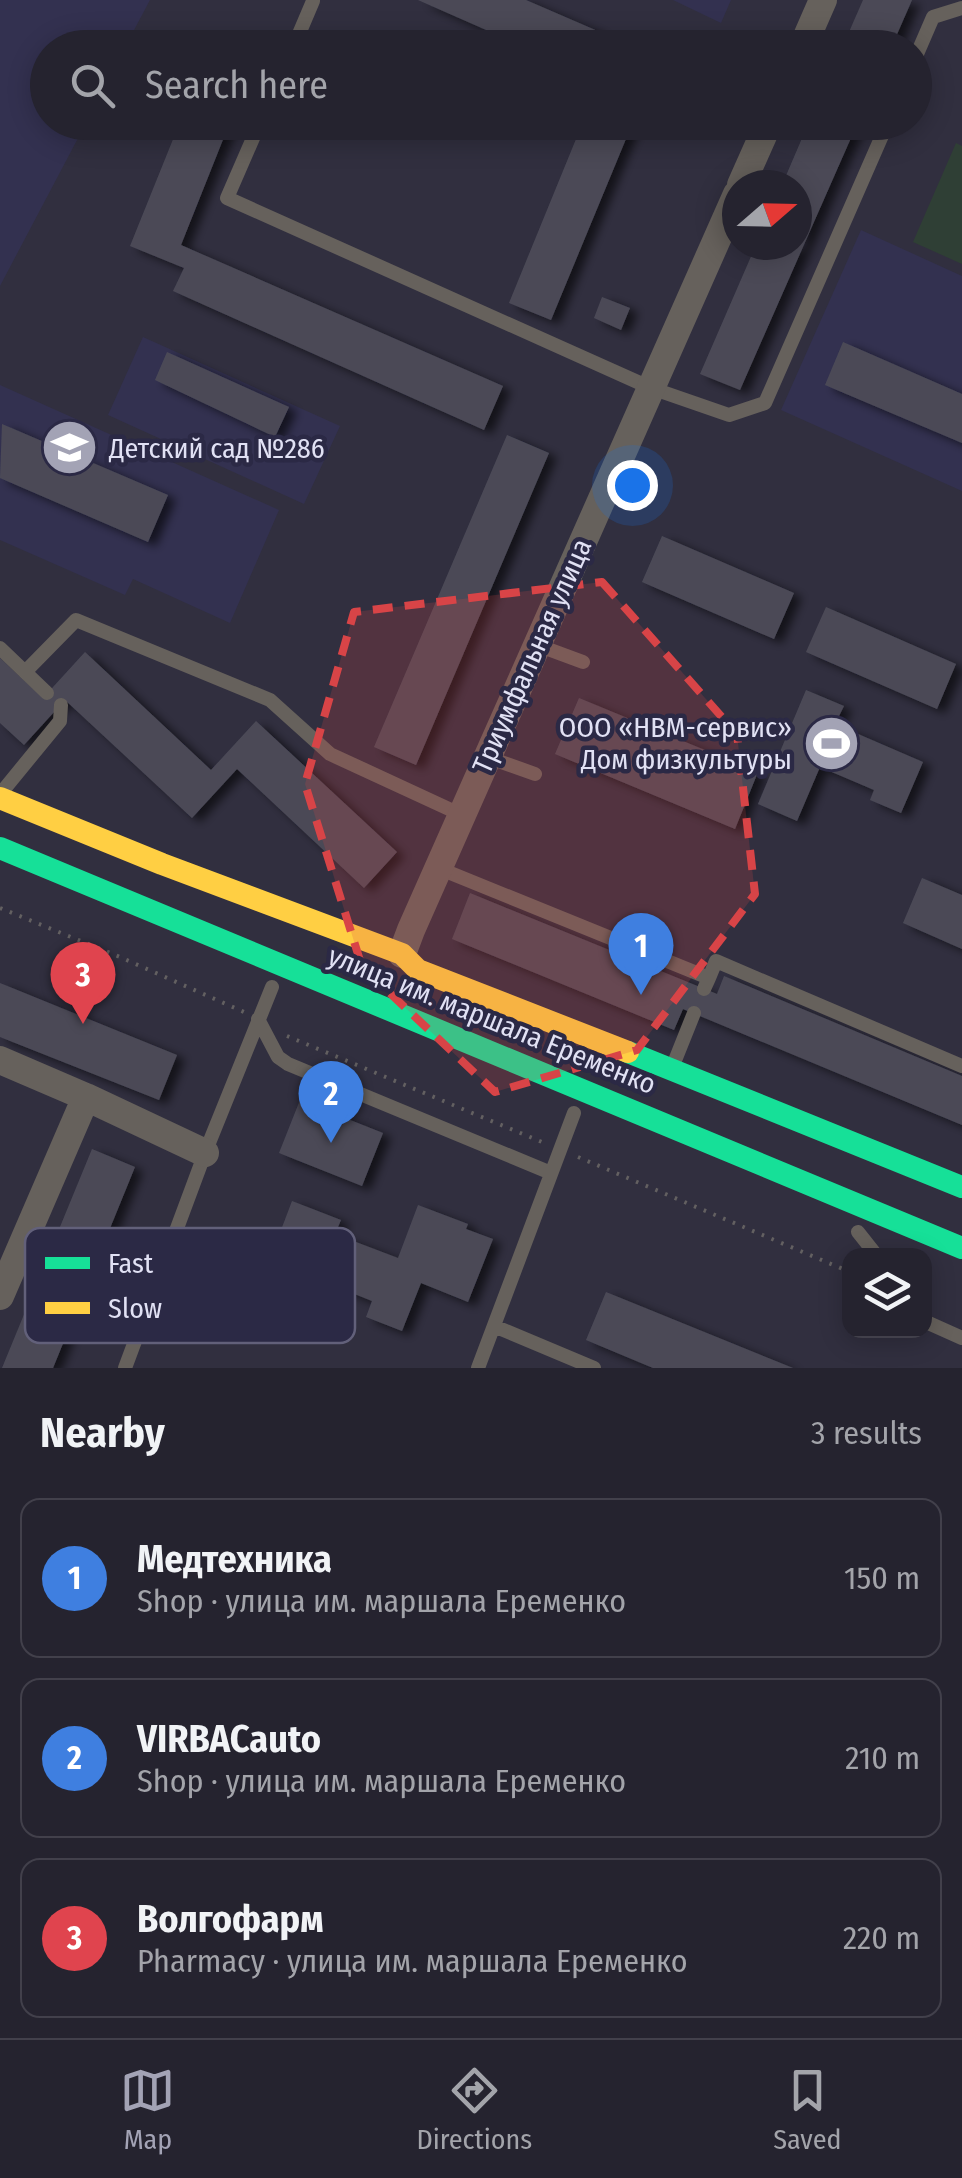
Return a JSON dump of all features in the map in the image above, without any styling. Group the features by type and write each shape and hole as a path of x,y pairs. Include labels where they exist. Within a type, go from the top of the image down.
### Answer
{"main road":[{"path":"0,796 962,1188"},
{"name":"улица им. маршала Еременко","path":"0,848 962,1248"},
{"path":"0,871 117,920"},
{"path":"849,1229 880,1248"}],"street":[{"path":"810,30 823,0"},
{"path":"748,170 761,140"},
{"name":"Триумфальная улица","path":"404,1018 410,930 722,228"},
{"path":"0,1060 205,1153"},
{"path":"656,1120 671,1069"},
{"path":"0,1296 9,1252 86,1097"}],"lane":[{"path":"301,30 313,1"},
{"path":"928,30 933,18 962,8"},
{"path":"252,140 228,198 651,388 729,415 765,404 880,140"},
{"path":"25,672 76,620 270,700 330,754 462,815"},
{"path":"537,645 584,662"},
{"path":"0,648 47,693"},
{"path":"0,796 60,721 60,705"},
{"path":"487,757 535,774"},
{"path":"438,868 706,984 716,961 962,1066"},
{"path":"177,1228 273,987"},
{"path":"671,1069 694,1014"},
{"path":"258,1019 278,1057 288,1064 551,1174"},
{"path":"478,1368 574,1113"},
{"path":"932,1325 962,1338"},
{"path":"494,1326 594,1368"},
{"path":"125,1368 134,1343"}],"path":[{"path":"0,908 120,957 281,1033 842,1269"}],"highlighted area":[{"path":"602,582 737,734 755,894 637,1050 495,1092 362,967 305,784 354,612"}],"shaded area":[{"path":"0,0 150,0 134,30 30,30 30,140 77,140 0,286"},
{"path":"673,0 731,0 721,23"},
{"path":"861,230 962,276 962,491 781,410"},
{"path":"143,337 340,426 304,504 108,415"},
{"name":"Детский сад №286","path":"0,385 279,510 230,623 133,579 125,595 0,540"}],"green space":[{"path":"956,143 962,146 962,264 913,242"}],"building":[{"path":"418,0 526,0 595,30 486,30"},
{"path":"863,0 912,0 899,30 850,30"},
{"path":"173,140 223,140 181,245 503,386 484,430 173,291 184,268 130,246"},
{"path":"576,140 626,140 551,320 509,303"},
{"path":"801,140 850,140 812,226 812,170 788,170"},
{"path":"749,260 797,260 740,390 700,374"},
{"path":"602,297 630,308 621,330 594,318"},
{"path":"843,342 962,394 962,443 825,385"},
{"path":"167,352 289,407 275,437 155,380"},
{"path":"2,424 168,495 148,542 0,478"},
{"path":"507,435 549,453 416,765 374,747"},
{"path":"662,536 794,593 774,639 642,582"},
{"path":"826,607 956,664 937,709 806,652"},
{"path":"85,652 211,770 256,721 397,852 364,888 237,769 192,818 65,700 24,745 0,723 0,658 43,698"},
{"name":"ООО «НВМ-сервис» Дом физкультуры","path":"806,690 844,706 835,724 923,762 901,813 870,800 874,790 820,767 797,821 758,804"},
{"path":"579,698 758,772 735,829 555,754"},
{"path":"922,878 962,895 962,949 903,923"},
{"path":"470,893 717,994 724,976 962,1076 962,1125 683,1009 674,1030 452,939"},
{"path":"0,983 177,1055 159,1100 0,1037"},
{"path":"300,1100 383,1133 362,1186 279,1153"},
{"path":"92,1149 135,1167 110,1228 60,1228"},
{"path":"292,1201 341,1220 338,1228 282,1228"},
{"path":"418,1205 468,1224 466,1229 493,1239 468,1302 421,1283 402,1331 366,1317 372,1301 355,1294 355,1242 398,1258"},
{"path":"606,1292 793,1368 653,1368 586,1340"},
{"path":"25,1312 25,1343 63,1343 53,1368 2,1368"}],"traffic: fast":[{"path":"0,848 962,1248"},
{"path":"628,1052 962,1187"}],"traffic: slow":[{"path":"0,798 402,954 418,970 628,1052"}],"place":[{"name":"Детский сад №286","path":"70,448"},
{"name":"ООО «НВМ-сервис» Дом физкультуры","path":"831,743"},
{"name":"Медтехника","path":"641,995"},
{"name":"Волгофарм","path":"83,1024"},
{"name":"VIRBACauto","path":"331,1143"}]}
